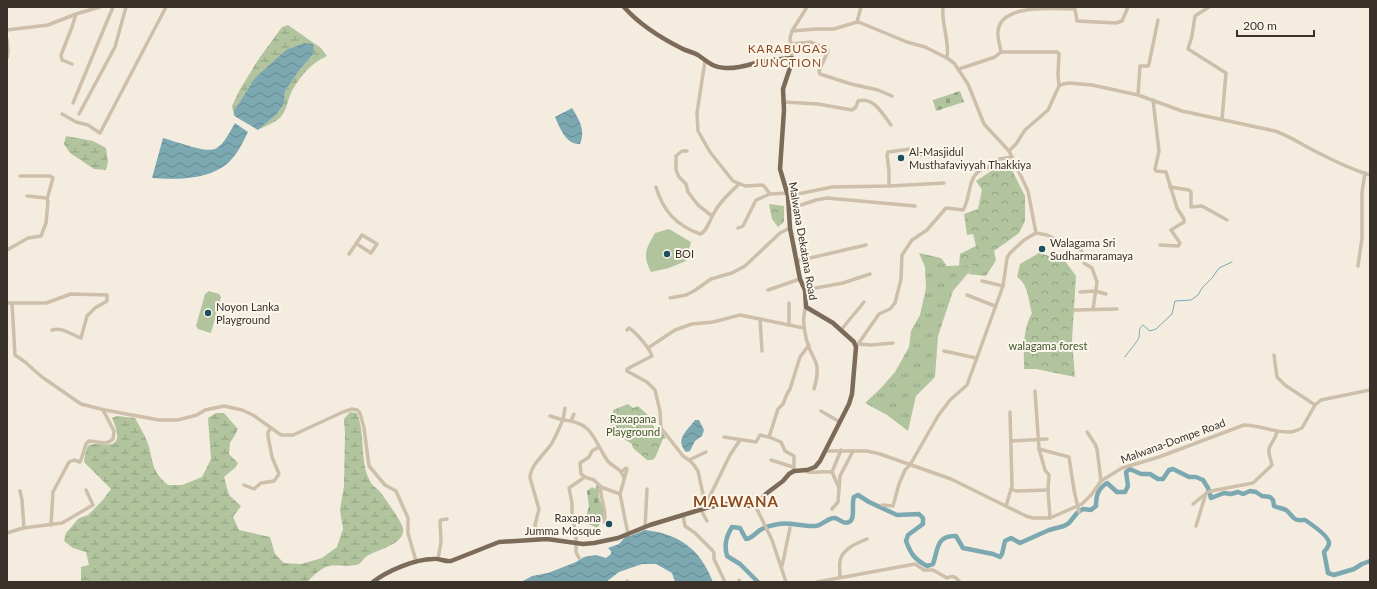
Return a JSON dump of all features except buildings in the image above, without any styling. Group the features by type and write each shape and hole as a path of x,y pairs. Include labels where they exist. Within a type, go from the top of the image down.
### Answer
{"main road":[{"path":"624,7 640,24 675,45 718,67 730,68 792,58"},
{"name":"Malwana Dekatana Road","path":"792,58 792,65 783,85 783,134 780,169 788,195 790,228 800,278 805,290 806,307 833,323 857,346"},
{"path":"373,582 394,570 416,561 433,558 451,561 499,542 539,539 576,543 594,543 618,538 645,527 701,510 706,506 727,504 747,507 755,505 794,469 807,470 815,466 820,461 849,404 852,394 857,346"}],"street":[{"path":"7,30 48,25 76,14 100,7"},
{"path":"73,103 113,7"},
{"path":"78,114 115,47 126,7"},
{"path":"62,114 76,122 88,125 100,133 166,7"},
{"path":"792,31 807,7"},
{"path":"857,22 861,7"},
{"path":"943,7 943,26 948,52 947,58"},
{"path":"1000,52 998,31 1000,23 1005,16 1022,9 1075,9 1077,21 1116,23 1122,21 1128,7"},
{"path":"1209,7 1195,16 1192,36 1188,49 1226,73 1222,120"},
{"path":"72,64 62,60 61,55 76,14"},
{"path":"1138,95 1140,66 1148,66 1149,64 1158,20"},
{"path":"792,31 834,29 857,22 907,42 925,47 947,58 959,69 968,84 984,124 1009,151 1028,191 1036,232"},
{"name":"Malwana Dekatana Road","path":"792,31 790,38 792,58"},
{"path":"7,39 7,58"},
{"path":"791,44 811,42 827,48 828,51 819,71 820,74 851,84 878,90 892,96"},
{"path":"959,69 995,57 1000,52 1057,52 1059,54 1059,86 1048,110 1025,130 1016,144 1009,151"},
{"path":"705,61 696,113 698,131 710,152 733,181 745,186 762,185 770,194"},
{"path":"1059,86 1069,83 1092,85 1138,95 1182,111 1280,132 1356,171 1370,175"},
{"path":"783,102 818,104 852,110 856,107 858,101 862,100 876,105 891,125"},
{"path":"1154,100 1159,152 1155,169 1156,171 1166,172 1177,208 1184,219 1184,222 1171,230 1180,243 1178,246 1160,245"},
{"path":"889,186 887,153 910,149 916,155 929,156"},
{"path":"687,151 682,151 676,156 676,170 679,177 686,184 688,192 698,205 712,216"},
{"path":"857,346 879,314 890,309 895,303 901,278 902,255 912,240 927,230 946,208 963,210 966,206 975,175 979,171 989,167 991,162 994,160 1012,157"},
{"path":"1358,266 1362,238 1362,192 1365,173"},
{"path":"7,250 28,238 41,236 47,216 47,199 53,178 50,176 20,176"},
{"path":"738,228 743,226 756,200 770,194 788,195 832,187 944,183"},
{"path":"656,187 660,199 670,216 700,234 704,232 721,202 739,184"},
{"path":"1170,187 1189,190 1191,192 1191,207 1202,206 1227,220"},
{"path":"27,196 47,199"},
{"path":"789,209 827,198 915,206"},
{"path":"670,298 686,295 711,279 739,270 780,233 790,228"},
{"path":"882,505 893,506 899,484 905,470 910,465 938,416 950,400 967,385 1003,286 1006,262 1010,253 1024,240 1036,232 1057,240 1065,241 1081,250 1084,263 1092,268 1097,282 1094,309"},
{"path":"349,254 362,235 377,244 371,253 356,244"},
{"path":"797,261 866,245"},
{"path":"805,290 843,282 870,274"},
{"path":"768,290 800,278"},
{"path":"982,281 1003,286"},
{"path":"1080,292 1095,291 1106,294"},
{"path":"7,303 46,303 71,294 107,295 107,301 95,308 87,316 82,338 68,331 52,330"},
{"path":"967,295 995,306"},
{"path":"841,330 864,302"},
{"path":"12,303 15,355 70,398 81,404 103,410 159,420 178,420 198,415 205,410 224,406 242,410 253,415 281,435 293,435 307,430 317,423 334,416 352,409 357,410 364,428 369,466 385,485 396,492 408,518 408,533 416,561"},
{"path":"789,303 789,325"},
{"path":"806,307 804,328 817,366 818,374 814,389"},
{"path":"1075,310 1117,309"},
{"path":"648,348 676,330 692,324 713,322 740,315 804,328"},
{"path":"760,318 762,352"},
{"path":"627,330 629,328 633,330 652,354 650,358 627,369 627,371 647,382 655,390 660,411 661,428 683,456 689,460 698,471 706,506"},
{"path":"857,346 893,343"},
{"path":"769,437 778,409 783,404 790,389 800,357 809,345"},
{"path":"944,351 976,358"},
{"path":"1274,355 1277,378 1315,405 1321,400 1370,390"},
{"path":"1035,392 1037,440 1045,470 1049,475 1048,490 1050,518"},
{"name":"Malwana-Dompe Road","path":"826,451 854,450 880,454 951,480 1026,516 1050,518 1082,504 1092,494 1101,481 1122,468 1159,457 1244,425 1291,432 1302,428 1315,405"},
{"path":"539,539 535,525 539,509 530,475 539,458 553,442 563,420 565,408"},
{"path":"51,525 53,492 69,462 74,460 80,462 86,444 89,441 106,443 113,439 114,431 103,410"},
{"path":"821,411 840,422"},
{"path":"1006,506 1011,489 1010,412"},
{"path":"570,421 574,414"},
{"path":"550,416 580,424 587,428 593,435 608,461 621,472 624,477"},
{"path":"244,485 254,489 261,483 274,481 278,477 279,472 272,457 271,444 268,435 268,431 271,428"},
{"path":"1192,504 1208,493 1255,481 1272,465 1269,450 1271,444 1276,438 1277,431"},
{"path":"1087,432 1096,444 1101,481"},
{"path":"724,437 756,442 760,435 781,442 785,451 794,456 794,469 771,460"},
{"path":"706,506 730,455 740,440"},
{"path":"1011,441 1047,440"},
{"path":"599,447 592,451 589,457 580,463 581,474 594,480 601,487 620,494"},
{"path":"1039,449 1069,457 1079,512"},
{"path":"839,488 832,472 841,450"},
{"path":"832,509 838,502 840,476 854,450"},
{"path":"689,460 706,452"},
{"path":"621,472 627,468 620,494 628,534"},
{"path":"807,470 808,472 832,472"},
{"path":"579,558 576,552 572,503 569,488 585,477"},
{"path":"601,487 601,493 606,511 604,522"},
{"path":"645,527 647,489"},
{"path":"1011,489 1016,491 1048,490"},
{"path":"20,490 24,528"},
{"path":"7,533 24,528 62,523 93,504 86,490"},
{"path":"1196,526 1208,493"},
{"path":"755,505 768,531 782,567 786,582"},
{"path":"701,510 707,521"},
{"path":"684,515 685,526 695,533 714,553 714,559 725,582"},
{"path":"438,559 441,542 440,521 447,520"},
{"path":"782,567 790,528"},
{"path":"842,582 839,561 841,556 847,549 867,539"},
{"path":"817,582 915,564 924,570 933,570 947,578 954,576 960,582"}],"green space":[{"path":"288,25 321,48 327,56 316,62 298,81 291,93 286,109 280,118 258,130 276,115 284,104 285,91 301,68 314,53 254,79 234,111 234,115 232,106 239,91 258,60 282,27"},
{"path":"960,91 964,102 936,111 933,100"},
{"path":"66,136 93,141 106,148 108,162 106,170 94,169 70,153 64,144"},
{"path":"1002,164 1011,168 1025,196 1025,221 1019,233 994,251 996,260 986,276 968,274 974,265 959,266 960,254 976,246 973,234 967,235 964,214 978,209 982,190 976,181"},
{"path":"769,204 784,206 784,222 778,227 772,219"},
{"name":"BOI","path":"669,229 691,242 686,261 669,268 651,272 646,256 649,243 655,233"},
{"path":"919,253 941,258 947,266 975,265 953,291 938,336 935,377 916,396 908,431 887,415 865,403 895,372 909,347 911,331 920,315 926,288 925,267"},
{"name":"walagama forest","path":"1039,253 1065,261 1076,276 1072,340 1075,377 1036,369 1024,369 1025,334 1032,313 1026,288 1017,277 1020,264"},
{"name":"Noyon Lanka Playground","path":"209,291 219,294 221,297 211,333 198,329 196,326 205,294"},
{"name":"Raxapana Playground","path":"628,404 633,408 638,406 649,416 655,430 660,429 666,438 663,439 655,458 652,460 647,460 633,448 632,444 614,433 608,419 613,416 613,410"},
{"path":"350,412 357,413 360,421 363,456 370,481 389,504 403,528 403,534 390,546 367,556 361,563 352,566 326,567 307,582 81,582 81,567 89,565 86,552 73,548 64,541 66,533 79,518 88,515 102,501 111,489 84,462 88,446 92,444 110,444 114,443 117,439 112,418 117,416 135,418 149,447 156,472 168,485 182,485 202,477 211,459 208,418 216,413 224,413 238,429 230,443 229,454 238,463 236,467 224,477 229,495 241,506 233,517 239,530 270,537 275,554 284,563 301,564 322,558 337,547 343,529 340,510 344,486 344,419"},
{"path":"597,485 600,488 599,497 604,515 597,528 584,522 589,507 587,491 592,487 595,489"}],"water":[{"path":"304,43 313,44 314,53 301,68 285,91 284,104 276,115 258,130 236,117 234,115 234,111 254,79 286,50"},
{"path":"572,108 581,125 582,139 580,144 575,144 567,139 561,131 555,117"},
{"path":"235,123 248,132 230,161 222,167 204,175 183,179 152,178 163,138 197,148 210,150 215,149 224,141"},
{"path":"695,420 699,420 704,430 702,436 695,441 690,451 686,452 683,447 682,439 685,432"},
{"path":"645,530 669,535 687,545 702,561 713,582 675,582 672,573 656,564 642,564 619,572 606,582 521,582 532,576 548,573 576,562 584,557 596,555 606,558 611,554 611,551 608,548 619,544 626,536 630,536"}],"waterway":[{"path":"1125,357 1139,339 1141,326 1143,325 1150,331 1156,329 1172,314 1175,301 1191,300 1198,295 1219,268 1232,262"},
{"path":"758,582 740,564 727,556 726,541 732,527 740,528 746,539 764,528 779,524 816,526 833,518 847,523 851,520 853,515 854,497 858,495 869,502 897,515 919,514 923,518 923,524 908,535 906,541 914,556 927,566 933,564 939,544 949,536 956,536 963,548 993,554 1000,557 1005,541 1011,538 1020,543 1049,530 1064,526 1083,509 1091,510 1096,506 1097,495 1101,488 1107,483 1117,492 1125,492 1128,486 1126,472 1130,469 1141,474 1150,474 1158,479 1163,479 1169,470 1173,469 1189,477 1196,477 1203,480 1208,488 1211,498 1224,493 1231,494 1238,492 1243,494 1250,491 1256,492 1262,496 1270,497 1273,500 1274,506 1286,510 1296,520 1305,520 1326,537 1329,544 1324,552 1328,573 1334,575 1354,569 1370,561"}],"place":[{"name":"Al-Masjidul Musthafaviyyah Thakkiya","path":"901,158"},
{"name":"Walagama Sri Sudharmaramaya","path":"1042,249"},
{"name":"BOI","path":"667,254"},
{"name":"Noyon Lanka Playground","path":"208,313"},
{"name":"Raxapana Jumma Mosque","path":"609,524"}],"district":[{"name":"KARABUGAS JUNCTION","path":"788,56"},
{"name":"MALWANA","path":"736,502"}]}
